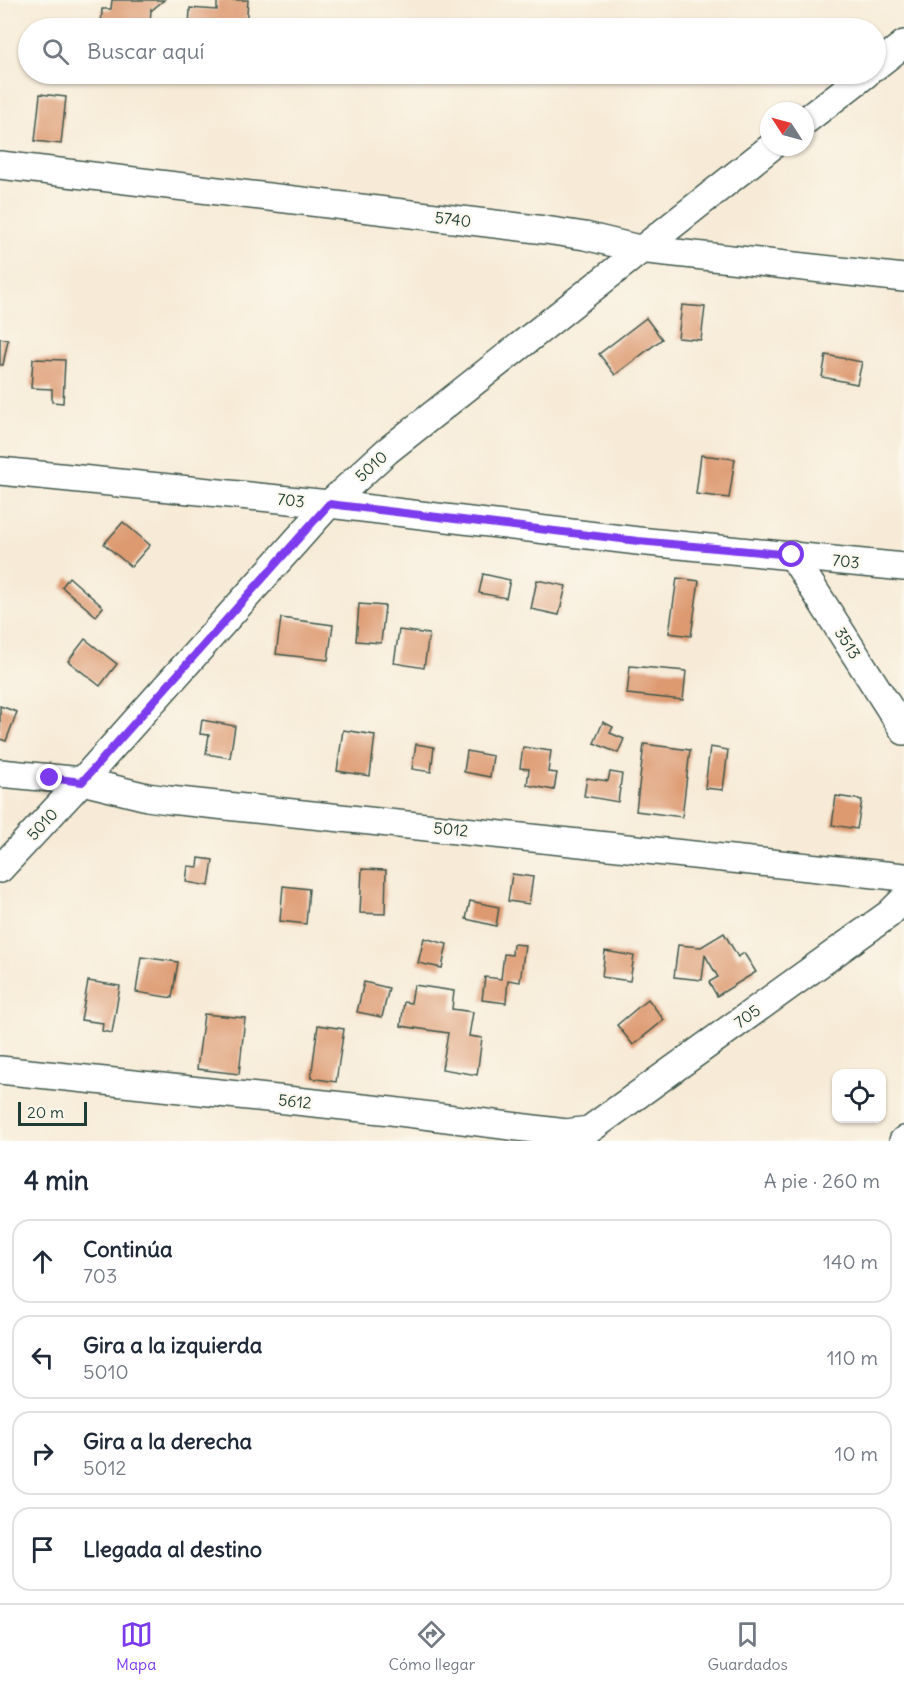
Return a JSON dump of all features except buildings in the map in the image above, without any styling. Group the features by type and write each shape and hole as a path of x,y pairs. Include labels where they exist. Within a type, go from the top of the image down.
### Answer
{"street":[{"path":"886,58 904,44"},
{"path":"814,114 853,84"},
{"name":"5010","path":"0,869 82,782 329,504 387,451 639,249 760,156"},
{"name":"5740","path":"0,165 545,230 585,236 639,249 904,278"},
{"name":"703","path":"0,471 329,504 638,541 904,567"},
{"name":"3513","path":"792,555 904,731"},
{"name":"5012","path":"0,772 82,782 169,800 904,877"},
{"name":"705","path":"589,1130 889,914 904,899"},
{"name":"5612","path":"0,1070 566,1133 589,1130"}],"route":[{"path":"50,778 82,782 329,504 638,541 792,555"}]}
